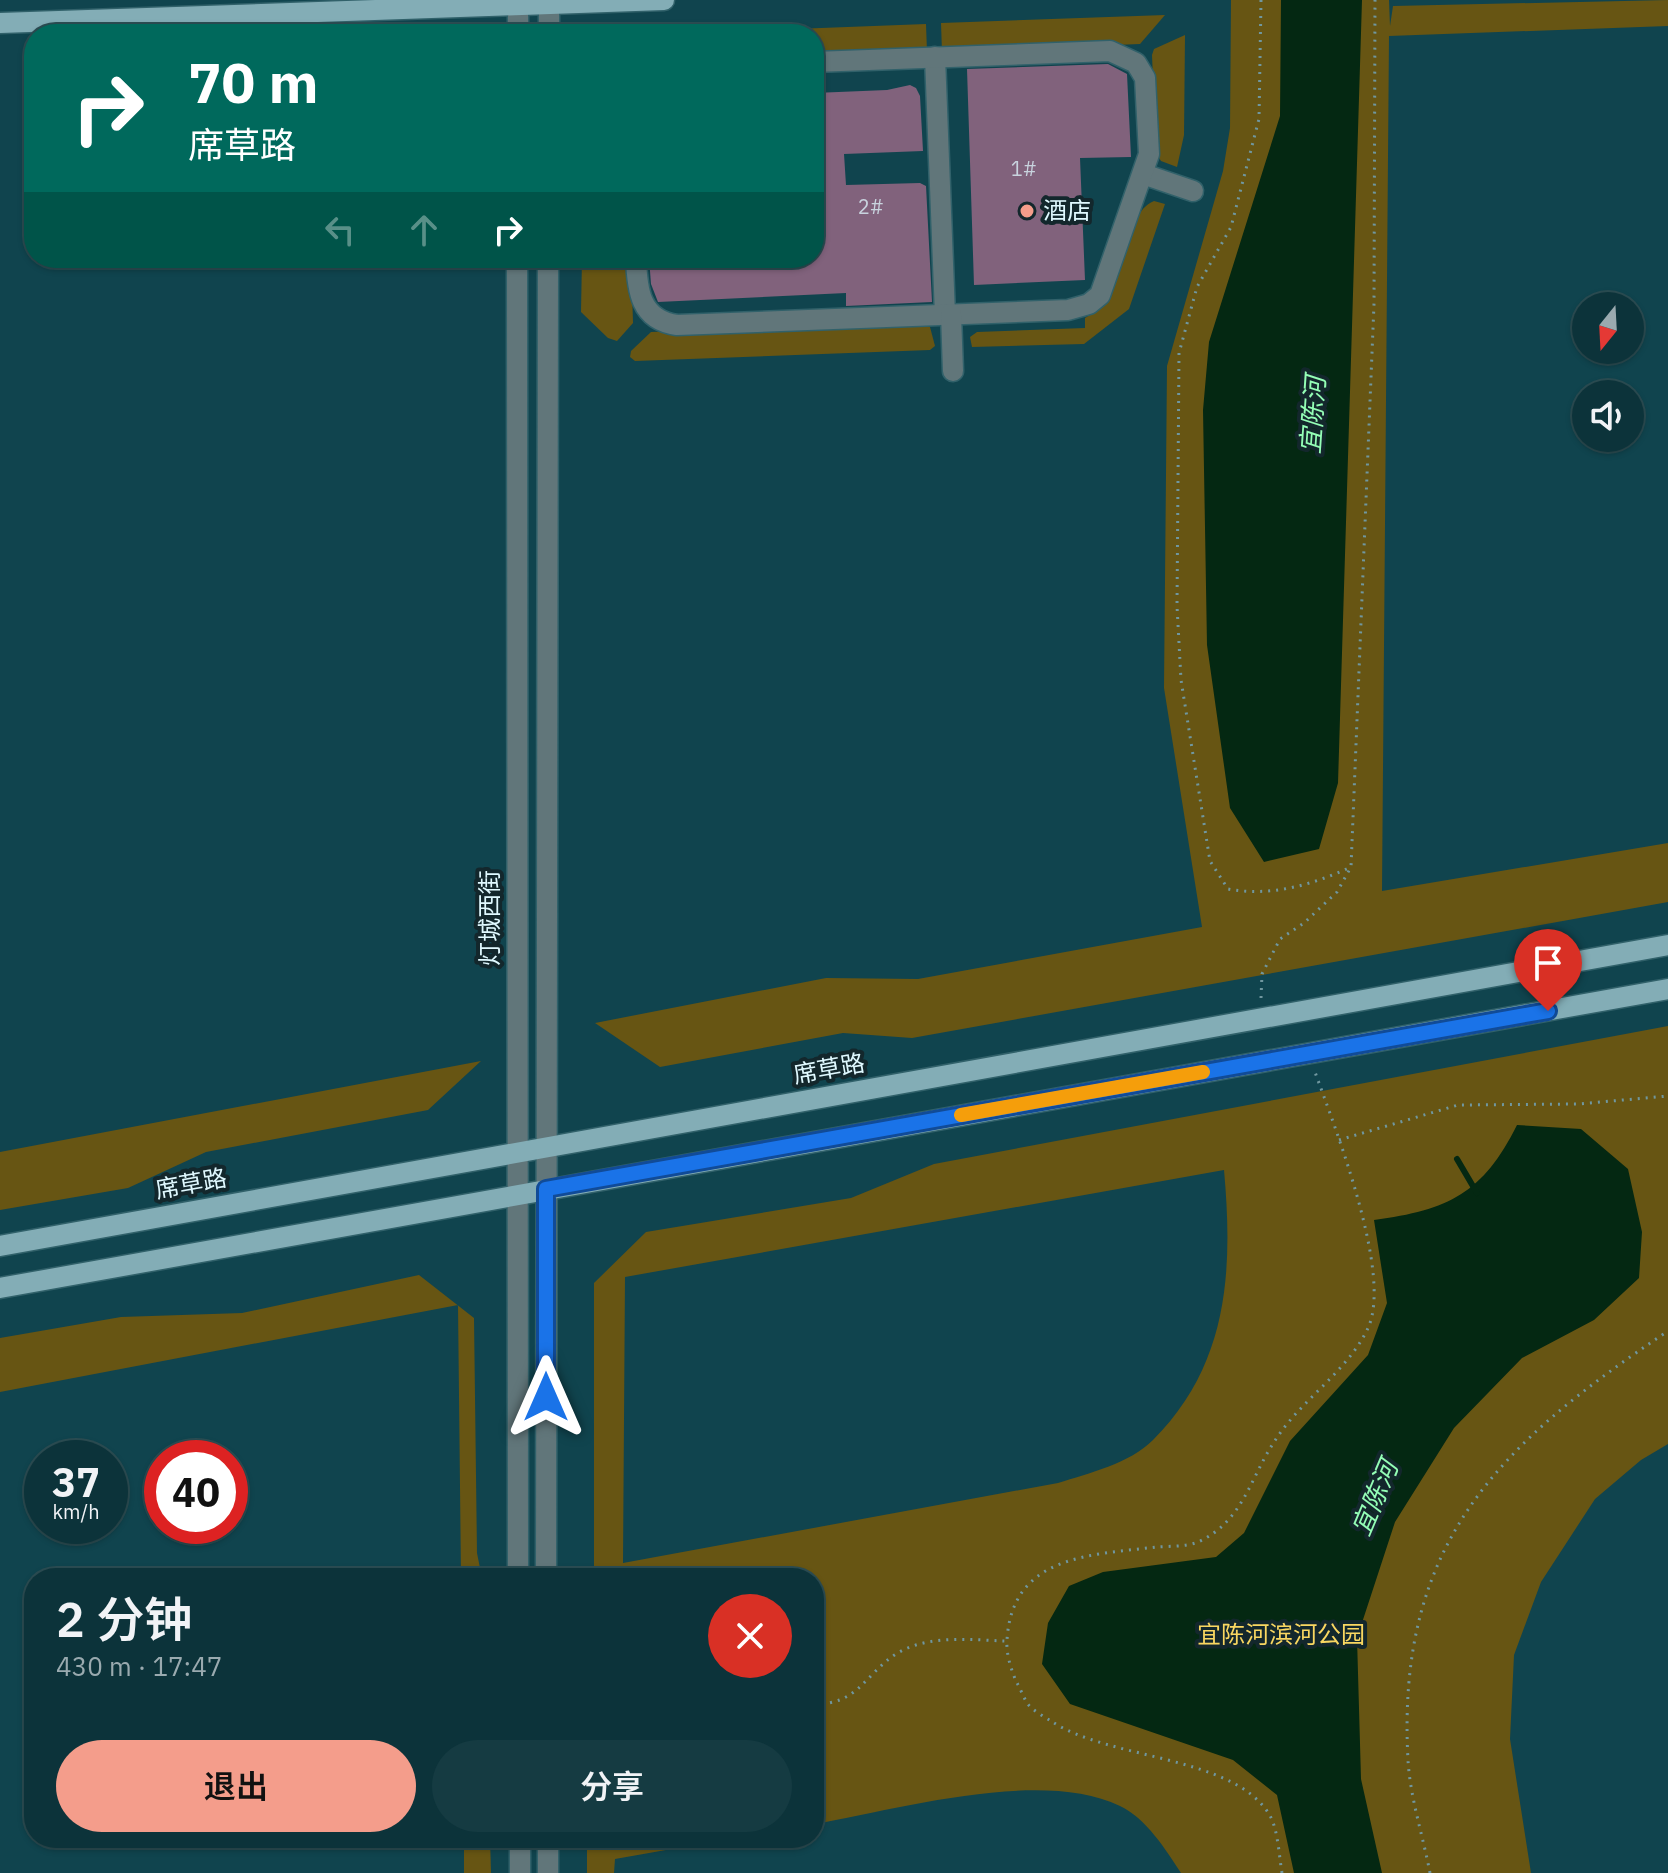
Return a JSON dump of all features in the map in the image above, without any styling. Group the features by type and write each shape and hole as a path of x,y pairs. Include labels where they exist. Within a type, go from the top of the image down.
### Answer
{"main road":[{"path":"0,23 664,0"},
{"name":"席草路","path":"0,1246 546,1145 1668,945"},
{"path":"0,1288 1668,989"}],"street":[{"path":"549,2 549,24"},
{"path":"518,3 518,24"},
{"path":"637,268 641,301 650,313 669,323 1068,310 1089,304 1106,283 1149,154 1147,86 1142,70 1127,56 1110,51 824,62"},
{"path":"935,57 953,371"},
{"path":"1143,174 1193,191"},
{"name":"灯城西街","path":"517,268 515,1194 518,1568"},
{"path":"546,1568 548,268"},
{"path":"520,1848 520,1873"},
{"path":"548,1848 548,1873"}],"path":[{"path":"1261,0 1259,119 1231,227 1197,287 1179,353 1177,606 1181,680 1210,861 1228,889 1257,895 1326,878 1351,867"},
{"path":"1261,1017 1262,974 1280,939 1304,923 1337,892 1351,867 1374,304 1375,0"},
{"path":"1282,1873 1270,1815 1243,1790 1202,1770 1098,1744 1060,1727 1028,1705 1011,1668 1006,1641 1018,1593 1053,1564 1099,1554 1195,1543 1224,1528 1243,1504 1269,1449 1291,1415 1348,1358 1369,1327 1376,1287 1363,1224 1339,1140 1308,1054"},
{"path":"1339,1140 1458,1105 1578,1104 1668,1096"},
{"path":"1430,1873 1408,1763 1408,1690 1417,1617 1449,1539 1488,1478 1598,1378 1668,1331"},
{"path":"824,1705 832,1705 859,1690 897,1654 943,1639 1006,1641"}],"green space":[{"path":"1231,0 1389,0 1390,26 1393,6 1668,0 1668,26 1389,36 1382,891 1668,843 1668,902 912,1038 843,1033 660,1067 595,1023 826,978 918,979 1202,927 1164,688 1167,366 1223,171 1230,128"},
{"path":"1165,15 1140,44 942,52 941,23"},
{"path":"926,24 927,52 824,57 824,28"},
{"path":"1185,35 1184,135 1177,167 1161,161 1156,153 1152,55 1154,49"},
{"path":"1154,201 1165,204 1129,309 1084,344 972,347 970,337 977,332 1085,328 1085,318 1100,307 1119,274 1135,221 1143,209"},
{"path":"582,268 631,268 633,323 617,341 608,338 581,312"},
{"path":"914,322 930,327 935,346 930,350 635,361 630,357 631,351 651,332"},
{"name":"宜陈河滨河公园","path":"1668,1026 1668,1444 1641,1460 1595,1499 1541,1582 1514,1655 1510,1739 1531,1873 1181,1873 1155,1835 1129,1811 1088,1795 1051,1791 970,1795 824,1822 824,1568 594,1568 594,1283 646,1232 851,1198 934,1164","holes":["1224,1170 1226,1279 1220,1314 1211,1348 1197,1380 1178,1411 1153,1440 1132,1455 1108,1467 1058,1483 623,1563 625,1277"]},
{"path":"481,1061 428,1110 206,1152 128,1188 0,1210 0,1152"},
{"path":"419,1275 457,1305 0,1392 0,1338 121,1317 242,1313"},
{"path":"458,1305 474,1318 477,1553 480,1568 461,1568"},
{"path":"464,1848 490,1848 491,1873 464,1873"},
{"path":"587,1848 677,1848 615,1859 614,1873 587,1873"}],"water":[{"path":"1281,0 1362,0 1338,783 1319,849 1264,862 1230,808 1207,645 1203,410 1209,342 1280,116"},
{"path":"1517,1125 1581,1129 1628,1169 1642,1232 1639,1278 1594,1320 1522,1358 1454,1428 1395,1522 1357,1638 1361,1779 1382,1873 1294,1873 1277,1795 1233,1760 1070,1704 1042,1664 1048,1623 1069,1586 1103,1572 1216,1557 1244,1533 1290,1441 1368,1355 1387,1303 1374,1220 1423,1210 1461,1194 1491,1167"}],"building":[{"path":"1108,64 1127,74 1131,157 1080,158 1085,280 974,285 967,69"},
{"path":"910,85 916,88 920,96 923,151 844,154 846,185 920,183 926,186 932,302 846,306 846,293 658,302 651,284 650,268 824,268 824,93 887,90"}],"waterway":[{"name":"宜陈河","path":"1457,1159 1477,1193"}],"slow traffic":[{"path":"961,1115 1203,1072"}],"place":[{"name":"酒店","path":"1027,211"}],"route":[{"path":"546,1397 546,1189 1548,1011"}]}
